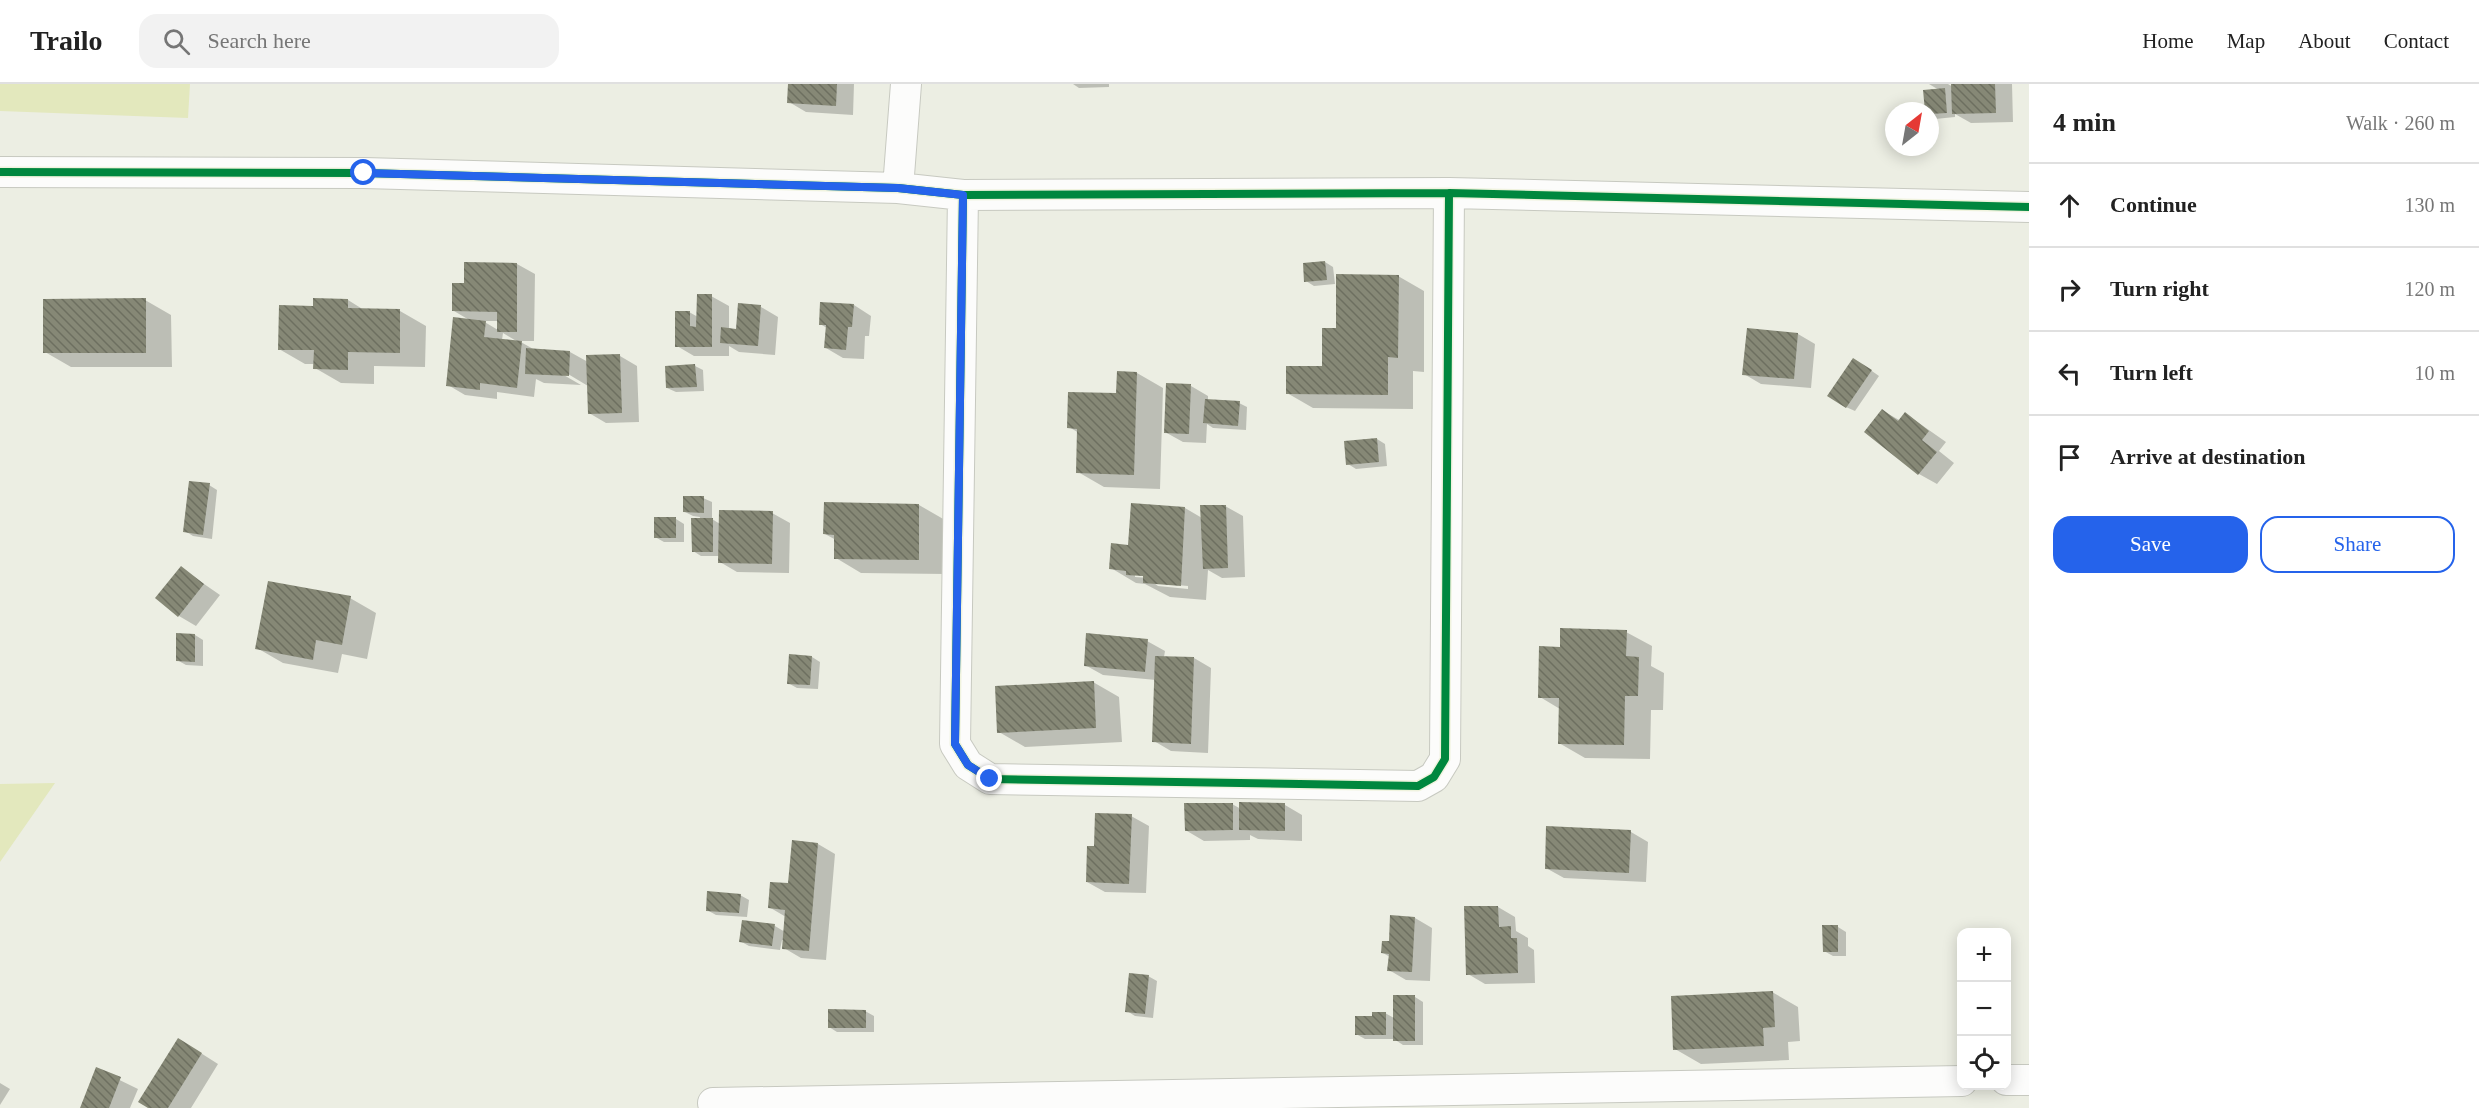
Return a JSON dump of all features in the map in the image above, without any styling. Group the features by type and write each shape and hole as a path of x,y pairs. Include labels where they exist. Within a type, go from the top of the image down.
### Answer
{"street":[{"path":"898,188 906,84"},
{"path":"0,172 364,173 898,188 963,195 1449,193 2029,207"},
{"path":"963,195 955,744 968,765 990,779 1418,786 1434,777 1445,759 1449,193"},
{"path":"2011,1080 2029,1080"},
{"path":"712,1103 1957,1081"}],"green space":[{"path":"0,84 190,84 188,118 0,111"},
{"path":"55,783 0,862 0,784"}],"building":[{"path":"788,84 837,84 836,106 787,103"},
{"path":"1951,84 1995,84 1996,113 1952,114"},
{"path":"1945,88 1947,113 1939,113 1939,102 1924,102 1923,90"},
{"path":"1325,261 1327,280 1304,282 1303,263"},
{"path":"464,262 517,263 517,332 497,332 497,312 452,311 452,283 464,283"},
{"path":"1336,274 1399,275 1398,358 1388,357 1388,395 1286,394 1286,366 1322,366 1322,328 1336,328"},
{"path":"697,294 712,294 712,347 675,347 675,311 690,311 690,326 696,327"},
{"path":"146,298 146,353 43,353 43,299"},
{"path":"313,298 348,299 348,308 400,309 400,353 348,352 348,370 313,369 314,350 278,350 279,305 313,306"},
{"path":"820,302 854,304 852,327 848,327 846,350 824,348 826,325 819,325"},
{"path":"738,303 761,305 758,346 720,343 721,327 736,329"},
{"path":"453,317 486,321 484,337 522,341 517,388 480,383 480,390 446,386"},
{"path":"1747,328 1798,333 1794,379 1742,375"},
{"path":"526,348 570,351 569,376 525,374"},
{"path":"620,354 622,413 588,414 586,355"},
{"path":"1853,358 1872,370 1846,408 1827,396"},
{"path":"695,364 697,387 666,388 665,366"},
{"path":"1117,371 1137,372 1134,475 1076,473 1077,429 1067,428 1068,392 1116,393"},
{"path":"1166,383 1191,384 1189,434 1164,433"},
{"path":"1205,399 1240,401 1238,426 1203,423"},
{"path":"1882,409 1898,421 1905,412 1929,431 1922,440 1937,452 1918,475 1864,432"},
{"path":"1377,438 1379,462 1346,465 1344,441"},
{"path":"189,481 210,483 203,535 183,532"},
{"path":"683,496 704,496 704,513 683,512"},
{"path":"824,502 919,504 919,560 834,559 834,535 823,534"},
{"path":"1131,503 1185,507 1181,586 1143,583 1143,576 1126,575 1126,571 1109,569 1111,543 1128,545"},
{"path":"1200,505 1226,505 1228,568 1203,569"},
{"path":"719,510 773,511 772,564 718,563"},
{"path":"654,517 676,517 676,538 654,538"},
{"path":"691,518 713,518 713,552 692,552"},
{"path":"181,566 204,584 178,617 155,598"},
{"path":"268,581 351,596 342,645 316,640 313,660 255,649"},
{"path":"1560,628 1627,630 1626,656 1639,657 1638,696 1625,696 1624,745 1558,744 1559,698 1538,698 1539,646 1560,647"},
{"path":"176,633 195,634 195,662 176,661"},
{"path":"1086,633 1148,639 1145,672 1084,666"},
{"path":"789,654 812,656 810,685 787,684"},
{"path":"1155,656 1194,657 1191,744 1152,742"},
{"path":"1094,681 1096,728 997,733 995,686"},
{"path":"1239,802 1285,803 1285,831 1239,830"},
{"path":"1184,803 1233,803 1233,830 1185,831"},
{"path":"1095,813 1132,814 1129,884 1086,882 1087,846 1094,846"},
{"path":"1546,826 1631,830 1629,873 1545,869"},
{"path":"792,840 818,843 809,951 782,949 785,910 768,908 770,882 788,883"},
{"path":"707,891 741,894 739,913 706,911"},
{"path":"1464,906 1498,906 1499,927 1511,926 1511,938 1517,938 1518,973 1466,975"},
{"path":"1390,915 1415,917 1412,972 1387,971 1389,954 1381,953 1382,941 1389,941"},
{"path":"742,920 775,924 772,946 739,942"},
{"path":"1822,925 1838,925 1838,952 1823,952"},
{"path":"1129,973 1149,975 1145,1014 1125,1012"},
{"path":"1773,991 1775,1027 1763,1028 1764,1046 1673,1050 1671,996"},
{"path":"1393,995 1415,995 1415,1041 1393,1041"},
{"path":"828,1009 866,1010 866,1028 828,1028"},
{"path":"1372,1012 1386,1012 1386,1035 1355,1035 1355,1016 1372,1016"},
{"path":"178,1038 202,1053 168,1108 148,1108 138,1102"},
{"path":"96,1067 121,1077 109,1108 80,1108"}],"cycle path":[{"path":"0,172 364,173 898,188 963,195 1449,193 2029,207"},
{"path":"963,195 955,744 968,765 990,779 1418,786 1434,777 1445,759 1449,193"}],"route":[{"path":"364,173 898,188 963,195 955,744 968,765 990,779"}]}
